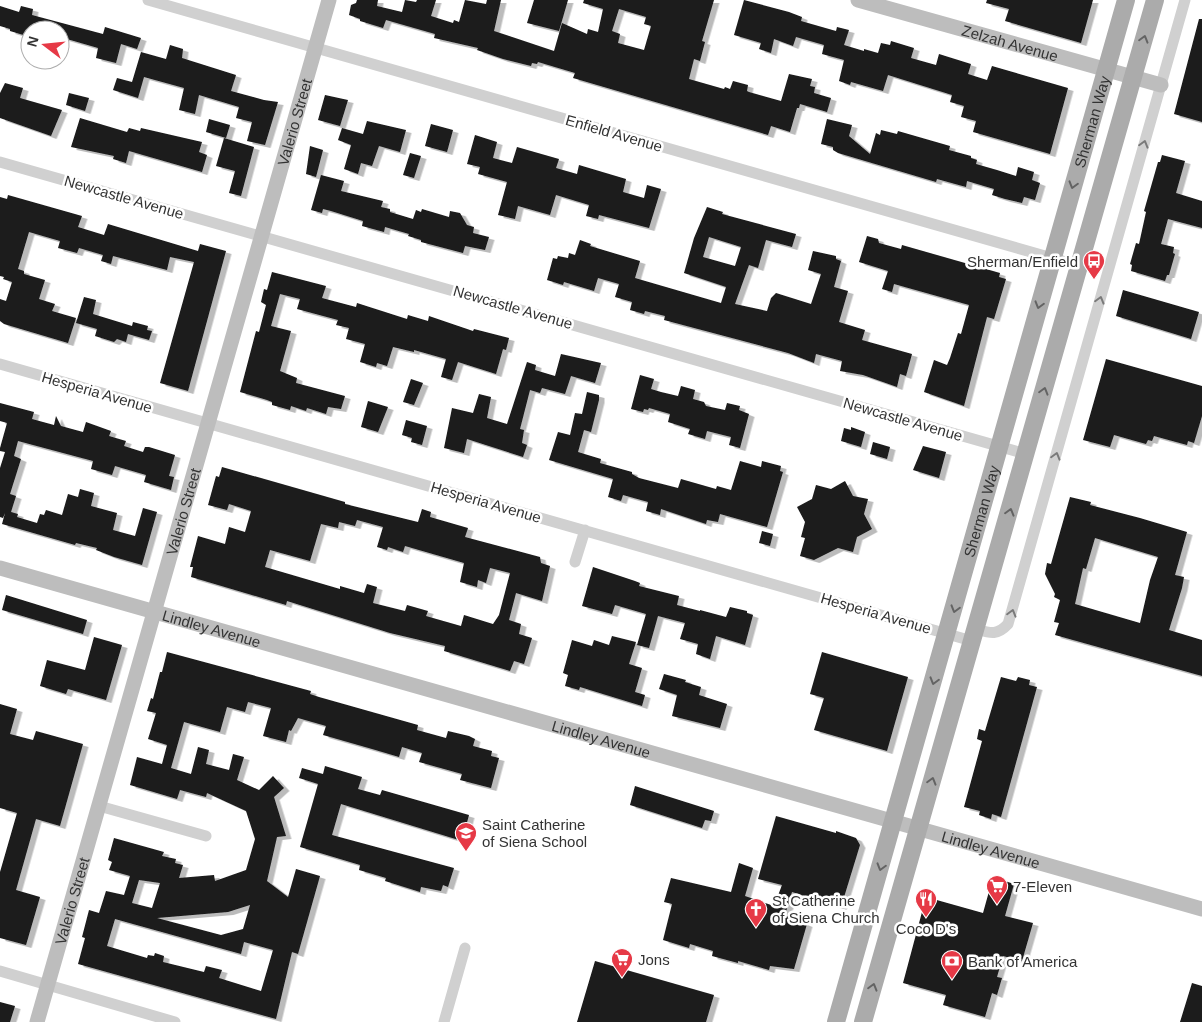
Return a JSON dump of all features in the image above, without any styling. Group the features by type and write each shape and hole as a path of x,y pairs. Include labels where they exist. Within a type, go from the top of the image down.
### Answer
{"main road":[{"name":"Sherman Way","path":"836,1022 1126,0"},
{"name":"Sherman Way","path":"863,1022 1155,0"}],"street":[{"name":"Enfield Avenue","path":"148,0 1080,266"},
{"name":"Valerio Street","path":"37,1022 328,0"},
{"name":"Zelzah Avenue","path":"858,0 1161,85"},
{"path":"974,635 1001,632 1008,624 1185,0"},
{"name":"Newcastle Avenue","path":"0,162 1026,454"},
{"name":"Hesperia Avenue","path":"0,364 947,634 974,635"},
{"path":"575,562 585,530"},
{"name":"Lindley Avenue","path":"0,568 1202,908"},
{"path":"99,806 206,836"},
{"path":"444,1022 464,948"},
{"path":"0,972 175,1022"}],"building":[{"path":"357,0 378,0 377,6 402,12 405,0 416,2 417,0 436,0 431,16 453,23 454,20 459,22 465,0 486,4 487,0 501,0 494,31 554,51 562,23 587,34 588,29 598,32 603,9 583,3 584,0 714,0 702,41 705,42 700,61 694,59 689,79 724,89 725,87 730,89 733,81 748,85 747,91 749,92 781,101 789,74 812,79 810,86 815,87 814,93 831,98 827,112 800,104 790,132 771,126 768,135 573,78 575,73 538,62 537,64 532,63 531,66 503,59 477,50 478,48 434,38 435,34 386,20 383,28 360,21 360,19 349,15 351,5 356,3","holes":["619,9 646,17 644,24 651,26 644,50 618,43 620,34 612,31"]},
{"path":"534,0 568,0 559,31 527,23"},
{"path":"744,0 789,12 802,17 801,21 836,31 837,27 849,30 844,45 864,51 864,49 878,53 881,43 890,45 891,41 914,48 911,58 936,65 939,54 971,64 968,74 987,80 992,66 1068,88 1050,154 973,132 976,121 961,117 964,106 950,102 952,95 888,75 883,91 851,82 850,85 839,81 844,60 822,54 824,45 796,37 793,46 774,39 771,53 759,49 761,43 734,35"},
{"path":"987,0 1093,0 1081,43 1005,21 1009,9 986,3"},
{"path":"0,6 19,12 21,6 33,9 32,15 51,20 20,20 20,34 0,26"},
{"path":"1199,19 1202,19 1202,122 1174,114"},
{"path":"70,25 103,34 105,27 141,38 137,49 121,44 116,63 96,58 98,48 70,40"},
{"path":"170,45 183,49 182,58 236,75 231,91 278,102 265,145 247,141 252,122 236,118 239,107 199,95 195,114 179,110 184,88 144,77 138,98 113,90 117,78 132,82 141,52 166,59"},
{"path":"5,83 23,88 20,98 62,110 51,136 0,118 0,93"},
{"path":"69,93 89,98 85,111 66,105"},
{"path":"325,95 348,100 340,126 318,120"},
{"path":"80,118 127,132 129,128 140,131 141,128 202,142 199,152 207,155 202,172 129,151 126,163 113,159 114,156 71,147"},
{"path":"209,119 230,125 226,138 206,132"},
{"path":"827,119 852,125 849,136 870,154 876,133 880,135 881,130 897,134 898,131 950,146 949,150 971,156 971,158 977,160 976,164 1016,176 1018,167 1034,172 1032,180 1040,183 1035,200 1024,197 1022,203 1005,199 992,195 994,189 967,181 966,187 937,179 936,182 838,153 833,150 833,147 821,144"},
{"path":"367,121 406,130 400,152 379,146 372,166 361,163 358,174 344,169 351,145 338,140 342,128 363,134"},
{"path":"431,124 453,130 447,152 425,146"},
{"path":"475,135 497,142 493,158 512,163 517,147 559,159 556,168 577,174 579,165 626,179 623,192 644,198 647,185 661,189 649,228 599,215 598,219 586,216 589,205 556,195 550,215 518,206 515,219 498,215 507,182 478,174 480,167 467,164"},
{"path":"224,138 254,147 241,196 229,193 235,171 216,166"},
{"path":"310,146 323,150 316,177 306,174"},
{"path":"410,153 421,156 414,178 403,175"},
{"path":"1162,155 1185,161 1176,193 1202,201 1202,228 1168,219 1161,244 1174,247 1173,253 1175,254 1169,275 1167,275 1165,281 1131,271 1132,265 1130,264 1136,243 1139,244 1146,212 1144,211 1158,162 1160,162"},
{"path":"321,175 344,181 341,191 383,201 381,207 390,209 390,212 413,219 416,210 421,212 422,209 449,217 450,211 460,213 467,225 474,227 473,233 489,237 485,250 465,246 463,253 421,242 421,240 408,236 409,234 385,227 384,232 362,226 363,221 331,211 323,209 322,213 311,210"},
{"path":"8,195 82,216 78,227 104,235 108,224 198,251 200,244 226,251 188,391 160,383 194,262 170,257 167,270 113,256 111,264 101,261 103,255 79,248 77,253 58,248 60,241 29,232 18,269 24,271 24,274 45,280 39,299 55,304 52,311 76,318 68,343 4,324 0,321 0,299 6,301 12,282 0,276 0,197 7,199"},
{"path":"707,207 723,212 722,214 796,234 792,247 766,240 758,268 749,265 735,304 767,311 771,298 776,293 811,304 821,274 808,270 813,251 836,256 836,259 841,261 834,287 848,291 839,322 865,330 862,340 912,354 906,376 900,374 897,387 863,375 840,371 842,361 816,354 814,363 788,353 664,320 665,316 645,311 644,314 630,310 632,302 615,297 619,284 598,278 594,291 564,282 563,285 547,280 553,258 557,259 558,256 568,258 569,253 575,255 580,240 591,244 590,246 640,261 635,278 721,303 726,287 684,273 694,238","holes":["709,237 741,247 735,266 703,257"]},
{"path":"867,236 878,239 879,243 901,249 902,245 1000,273 999,277 1006,279 994,319 987,317 964,406 924,392 934,360 947,365 958,333 961,334 969,305 894,284 892,292 882,289 888,271 859,262"},
{"path":"272,272 326,286 322,298 356,307 357,303 407,319 408,315 428,321 429,316 473,331 474,329 509,338 506,350 503,349 496,374 458,362 452,380 441,377 446,359 414,350 414,352 393,347 387,366 377,363 376,367 360,362 365,344 346,339 349,328 336,325 338,320 297,309 300,299 280,294 271,326 291,331 280,371 297,378 296,383 345,396 341,409 328,407 326,414 307,408 306,411 291,406 290,410 272,405 272,402 240,392 256,331 259,332 266,305 261,302 264,289 267,290"},
{"path":"1123,290 1199,312 1191,339 1116,316"},
{"path":"84,297 96,300 93,314 132,326 133,322 148,326 147,330 152,331 149,340 128,334 126,342 117,339 114,342 95,336 97,329 76,323"},
{"path":"561,354 601,363 595,383 571,376 565,394 542,388 540,393 530,390 520,429 524,430 522,443 527,445 523,457 467,439 464,453 444,448 452,408 473,413 479,394 491,397 487,418 507,424 527,362 536,365 535,370 555,376"},
{"path":"1106,359 1202,386 1202,416 1194,443 1188,441 1187,445 1154,436 1152,441 1148,440 1146,444 1114,435 1110,447 1083,440"},
{"path":"640,375 654,379 651,389 678,396 681,386 695,390 693,399 704,402 706,406 725,410 727,403 740,406 739,410 749,414 740,448 729,445 731,437 707,431 705,439 688,434 690,429 668,422 670,414 649,408 648,410 644,409 643,412 631,409"},
{"path":"411,379 423,383 414,405 403,402"},
{"path":"587,392 599,395 599,400 591,432 584,430 578,452 601,459 600,463 632,472 632,474 639,478 678,488 681,479 716,489 717,486 731,490 740,461 761,467 762,461 781,466 780,471 783,472 767,527 720,514 718,522 707,520 706,524 661,509 660,515 646,511 648,502 623,495 621,501 608,497 613,479 549,460 558,432 570,435 575,413 582,414"},
{"path":"368,401 388,407 378,432 361,427"},
{"path":"0,403 34,412 32,419 54,425 56,416 61,426 83,432 86,422 111,431 109,436 126,441 124,446 143,452 145,447 149,447 175,455 169,476 174,477 171,490 144,482 146,475 115,466 112,475 91,469 93,461 18,441 14,456 21,459 10,494 16,496 11,512 18,514 17,517 37,523 40,514 44,515 46,510 62,515 68,494 78,497 80,489 94,493 91,506 117,513 113,530 135,536 143,508 157,512 142,565 114,557 96,550 97,548 76,543 75,545 2,524 5,513 3,518 0,517 0,468 5,452 0,451 0,448 7,423 0,421"},
{"path":"406,420 427,426 422,445 411,442 412,438 402,435"},
{"path":"851,427 865,432 861,447 841,441 844,428 851,430"},
{"path":"873,442 890,447 887,459 870,454"},
{"path":"923,446 946,452 939,478 913,470"},
{"path":"222,467 345,502 345,504 418,522 422,509 431,512 430,517 468,528 465,537 540,557 541,563 550,566 542,601 516,593 509,620 521,624 519,634 532,638 524,664 514,661 510,671 444,651 445,646 390,633 287,601 286,605 191,577 193,567 190,567 198,536 225,544 229,527 245,532 251,511 229,504 227,510 208,505 216,476 219,477","holes":["357,520 383,527 377,547 387,550 388,547 403,552 405,546 464,563 460,582 477,587 478,580 486,583 490,568 510,573 499,615 493,624 464,615 461,626 426,616 428,611 407,605 405,611 373,603 377,587 367,584 364,593 340,586 340,589 265,567 270,550 310,561 321,524 338,528 339,522 355,526"]},
{"path":"845,481 853,496 868,499 864,514 872,529 857,537 853,552 838,548 814,560 800,556 805,538 801,537 805,522 797,507 812,499 816,485 831,489"},
{"path":"1070,497 1091,502 1090,505 1187,532 1175,575 1184,577 1182,588 1169,630 1202,640 1202,676 1055,635 1059,623 1054,622 1060,600 1054,597 1055,594 1045,574 1047,563 1051,564","holes":["1095,538 1158,557 1150,580 1140,623 1075,604 1083,568 1086,569"]},
{"path":"762,531 773,534 770,546 759,543"},
{"path":"593,567 640,583 639,586 679,596 677,605 726,617 730,607 747,611 747,613 753,615 745,645 716,636 710,659 696,654 698,644 680,639 685,623 658,616 649,648 637,645 646,614 615,605 612,614 582,606"},
{"path":"6,595 87,620 83,634 2,610"},
{"path":"612,636 636,642 629,664 642,668 635,692 645,695 642,706 580,687 579,690 565,686 568,675 563,673 572,640 592,646 594,640 609,645"},
{"path":"94,637 122,645 106,700 68,689 66,694 40,686 47,660 85,670"},
{"path":"167,652 311,691 310,694 319,697 418,725 417,730 446,738 448,731 469,736 475,739 473,746 492,751 491,756 499,758 491,788 460,780 462,774 419,762 422,753 402,747 399,757 323,735 326,726 298,718 291,731 289,730 286,742 263,736 271,708 248,702 245,712 227,707 220,732 184,722 171,768 191,774 198,747 209,750 206,764 229,770 233,754 244,757 237,780 259,790 273,776 284,788 274,797 286,836 277,837 267,881 288,897 296,869 320,876 298,954 292,952 276,1019 78,964 85,938 82,937 89,910 99,913 106,891 124,895 130,876 109,870 112,862 108,860 114,838 164,852 162,856 176,859 175,863 183,865 179,878 214,875 215,881 246,870 255,839 246,811 207,793 206,797 180,790 177,799 130,785 137,757 162,764 167,745 148,739 156,713 147,711 151,698 153,699 160,672 162,672","holes":["139,880 160,883 152,908 132,903","250,905 243,929 221,935 157,918 228,912","115,919 241,954 244,942 273,950 261,991 219,978 222,970 206,966 204,972 163,962 164,956 155,953 154,956 148,955 147,958 107,946"]},
{"path":"822,652 908,677 887,751 814,730 824,698 810,694"},
{"path":"664,674 686,680 685,682 701,687 699,695 727,704 720,728 672,716 677,695 659,689"},
{"path":"1001,677 1016,681 1018,677 1030,680 1029,685 1037,687 1001,817 992,814 991,819 979,815 980,811 964,807 982,741 977,739 979,729 985,731"},
{"path":"0,704 17,709 10,734 33,740 36,731 83,744 60,826 36,819 16,890 40,897 26,945 0,938 0,872 17,813 0,808"},
{"path":"325,766 362,777 358,789 380,795 382,790 469,815 462,841 341,804 332,835 454,868 448,887 443,885 441,891 421,887 420,892 385,881 386,878 359,870 360,865 300,847 318,784 299,778 302,768 323,774"},
{"path":"635,786 714,811 711,821 705,820 702,828 630,805"},
{"path":"776,816 836,833 836,831 856,838 860,845 841,907 792,892 785,915 807,924 794,969 770,966 769,970 712,956 713,951 690,944 689,948 663,940 672,904 664,902 671,878 731,892 739,863 753,868 745,896 774,906 782,885 758,879"},
{"path":"993,877 1014,884 1005,916 1033,923 1022,961 1003,956 997,977 1002,978 997,995 992,993 985,1017 943,1005 946,995 903,983 926,897 983,913"},
{"name":"Jons","path":"595,961 714,995 706,1022 577,1022"},
{"path":"1192,983 1202,986 1202,1022 1180,1022"},
{"path":"0,1002 15,1006 10,1022 0,1022"}],"place":[{"name":"Sherman/Enfield","path":"1094,280"},
{"name":"Saint Catherine of Siena School","path":"466,852"},
{"name":"7-Eleven","path":"997,905"},
{"name":"Coco D's","path":"926,918"},
{"name":"St Catherine of Siena Church","path":"756,928"},
{"name":"Jons","path":"622,978"},
{"name":"Bank of America","path":"952,980"}]}
